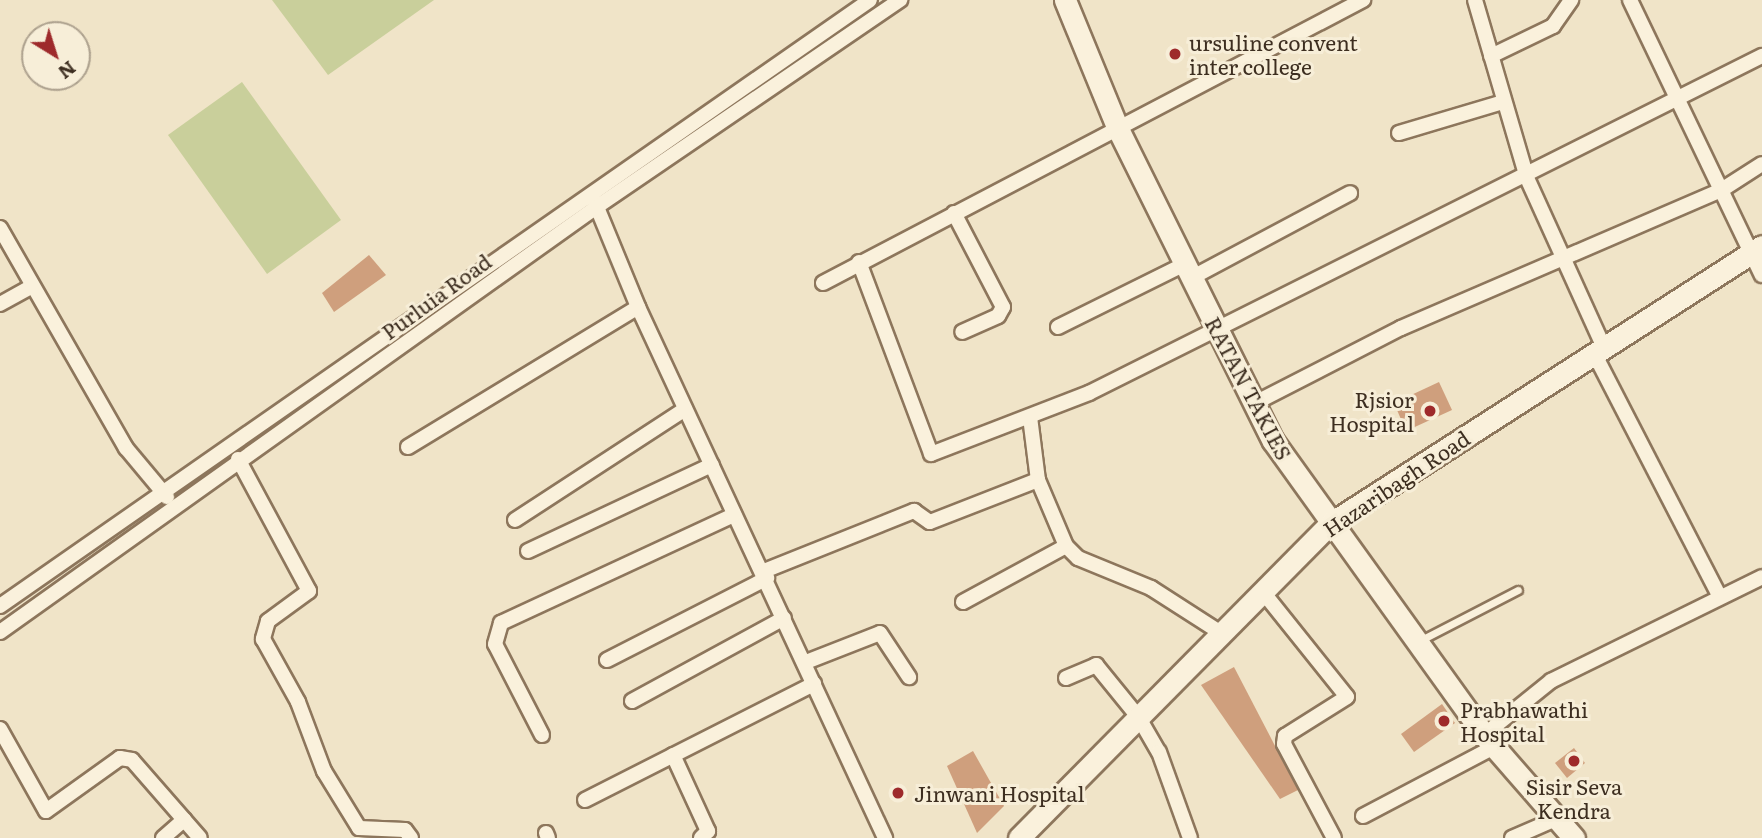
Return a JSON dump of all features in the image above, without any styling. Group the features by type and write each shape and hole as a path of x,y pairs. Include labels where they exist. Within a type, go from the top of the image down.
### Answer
{"street":[{"name":"Purluia Road","path":"0,632 870,0"},
{"name":"Purluia Road","path":"0,606 594,199 900,0"},
{"name":"RATAN TAKIES","path":"1065,0 1118,129 1190,270 1253,404 1331,523 1489,741 1574,838"},
{"path":"823,283 1363,0"},
{"path":"1475,0 1527,178 1600,351 1719,595"},
{"path":"1491,56 1553,26 1571,0"},
{"path":"1630,0 1674,101 1756,250 1762,275"},
{"path":"859,262 890,359 931,454 1030,417 1216,330 1527,178 1762,56"},
{"path":"1399,133 1503,102"},
{"path":"1253,404 1401,328 1563,263 1723,189 1762,164"},
{"path":"1058,327 1190,270 1350,193"},
{"path":"594,199 638,307 734,515 806,662 885,838"},
{"path":"954,213 1003,307 998,316 962,332"},
{"path":"0,228 142,473 174,506"},
{"name":"Hazaribagh Road","path":"1018,838 1331,523 1756,250"},
{"path":"0,304 32,286"},
{"path":"408,447 638,307"},
{"path":"514,520 685,410"},
{"path":"1030,417 1038,480 1066,546 1078,558 1151,589 1221,633"},
{"path":"238,459 310,591 268,621 263,639 298,702 324,771 359,828 405,830 411,838"},
{"path":"528,551 712,465"},
{"path":"607,660 765,574 914,511 930,522 1038,480"},
{"path":"542,735 495,644 501,623 734,515"},
{"path":"963,603 1066,546"},
{"path":"1363,816 1489,741 1551,681 1719,595 1762,577"},
{"path":"1263,592 1347,696 1285,736 1284,744 1334,838"},
{"path":"632,701 784,618"},
{"path":"806,662 880,633 909,677"},
{"path":"1066,678 1096,665 1139,718 1159,752 1190,838"},
{"path":"585,800 814,684"},
{"path":"0,729 46,811 120,758 132,760 200,838"},
{"path":"673,755 708,831 701,838"},
{"path":"1512,838 1556,819"},
{"path":"163,838 184,820"}],"lane":[{"path":"1417,642 1518,590"}],"green space":[{"path":"272,0 434,0 328,75"},
{"path":"242,82 341,220 267,274 168,135"}],"building":[{"path":"369,255 386,275 334,312 322,293"},
{"path":"1439,382 1452,410 1406,431 1394,403"},
{"path":"1234,667 1298,790 1280,799 1201,685"},
{"path":"1442,704 1455,723 1414,752 1401,734"},
{"path":"1574,748 1585,763 1567,778 1555,763"},
{"path":"973,751 1004,806 977,833 947,766"}],"place":[{"name":"ursuline convent inter college","path":"1175,54"},
{"name":"Rjsior Hospital","path":"1430,411"},
{"name":"Prabhawathi Hospital","path":"1444,721"},
{"name":"Sisir Seva Kendra","path":"1574,761"},
{"name":"Jinwani Hospital","path":"898,793"}]}
